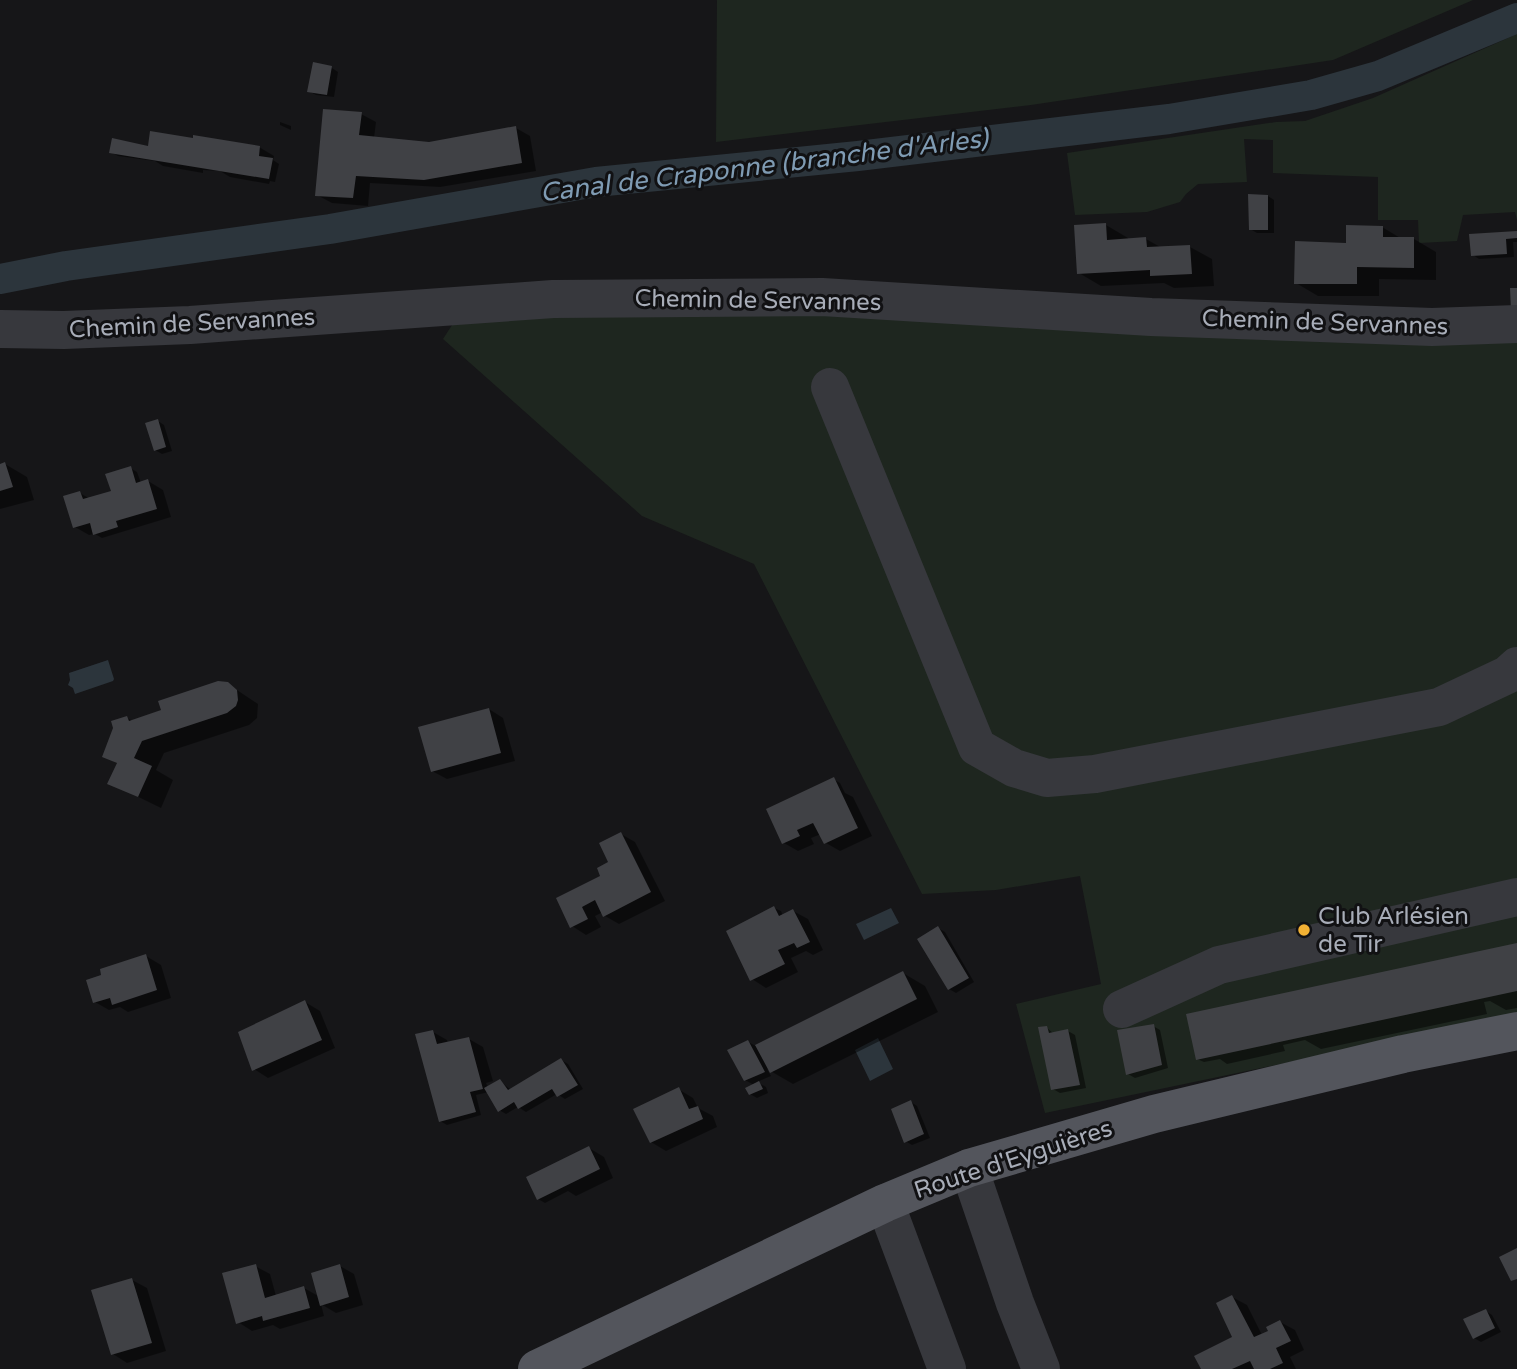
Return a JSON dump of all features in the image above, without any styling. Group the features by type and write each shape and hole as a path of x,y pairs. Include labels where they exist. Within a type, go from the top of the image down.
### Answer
{"main road":[{"name":"Route d'Eyguières","path":"537,1369 885,1203 969,1168 1154,1114 1403,1054 1517,1031"}],"street":[{"name":"Chemin de Servannes","path":"0,329 64,330 204,324 553,299 809,297 1151,317 1432,327 1517,324"},
{"path":"830,387 977,747 1014,768 1047,778 1095,774 1439,707 1507,676 1517,666"},
{"path":"1122,1009 1219,965 1517,897"},
{"path":"969,1168 1015,1303 1041,1369"},
{"path":"885,1203 947,1369"}],"shaded area":[{"path":"717,0 1473,0 1333,60 1031,105 716,142"},
{"path":"1517,34 1517,220 1515,212 1463,215 1457,241 1419,243 1418,220 1378,220 1378,177 1273,173 1273,140 1244,139 1247,182 1198,184 1180,202 1147,212 1075,215 1067,153 1276,122 1305,121 1373,98"},
{"path":"659,311 1517,336 1517,1015 1045,1113 1016,1004 1101,984 1080,876 996,890 922,894 754,564 642,516 443,339 454,322"},
{"path":"108,660 113,681 75,694 73,688 68,685 69,673"},
{"path":"891,908 899,923 864,940 856,924"},
{"path":"878,1038 893,1069 870,1081 855,1050"}],"building":[{"path":"313,62 332,66 327,95 307,92"},
{"path":"323,109 362,112 359,135 429,142 516,126 522,163 424,180 356,176 353,198 315,196"},
{"path":"150,131 260,146 259,156 273,158 269,179 109,153 112,138 148,146"},
{"path":"1248,194 1268,195 1268,230 1249,230"},
{"path":"1106,223 1107,240 1146,237 1147,247 1190,245 1192,274 1150,276 1150,270 1077,274 1074,225"},
{"path":"1346,225 1383,226 1383,237 1414,237 1414,268 1357,267 1357,284 1294,284 1295,241 1346,243"},
{"path":"1517,231 1517,238 1506,239 1507,254 1471,256 1469,234"},
{"path":"1510,288 1517,288 1517,311 1511,311"},
{"path":"158,419 166,447 154,451 145,423"},
{"path":"5,462 13,487 0,491 0,464"},
{"path":"131,466 136,483 148,479 157,509 116,521 118,527 93,535 90,523 73,528 63,496 80,491 83,499 111,491 105,474"},
{"path":"218,681 228,682 237,690 236,706 227,713 142,741 134,758 152,766 138,797 107,784 117,763 102,757 113,728 111,721 127,716 129,721 161,710 158,701"},
{"path":"489,708 501,753 431,772 418,727"},
{"path":"834,777 858,828 824,844 813,823 797,830 800,836 782,844 766,809"},
{"path":"621,832 651,892 603,917 595,900 582,907 588,919 570,928 556,898 600,876 597,868 608,862 599,843"},
{"path":"774,906 779,916 793,909 810,942 797,948 794,943 778,950 785,964 750,981 726,931"},
{"path":"938,926 969,978 948,990 917,939"},
{"path":"1517,943 1517,991 1196,1060 1186,1014"},
{"path":"146,954 157,990 112,1005 110,998 93,1003 86,980 101,975 100,969"},
{"path":"903,971 917,999 770,1073 755,1045"},
{"path":"305,1000 322,1040 252,1071 238,1032"},
{"path":"1154,1024 1162,1065 1126,1075 1117,1030"},
{"path":"1047,1026 1049,1033 1068,1029 1080,1085 1051,1090 1038,1027"},
{"path":"433,1030 437,1044 469,1037 483,1089 470,1092 476,1112 439,1122 415,1034"},
{"path":"748,1040 765,1072 744,1081 727,1050"},
{"path":"561,1058 578,1085 557,1097 552,1089 518,1109 514,1102 498,1112 484,1088 500,1079 508,1090"},
{"path":"759,1081 763,1089 749,1095 745,1088"},
{"path":"679,1087 689,1109 698,1106 703,1119 650,1143 633,1109"},
{"path":"911,1100 924,1134 904,1143 891,1109"},
{"path":"589,1146 600,1169 537,1200 526,1177"},
{"path":"1517,1248 1517,1279 1511,1281 1499,1257"},
{"path":"256,1264 265,1298 304,1286 310,1308 263,1321 262,1316 236,1324 222,1273"},
{"path":"340,1264 349,1297 320,1306 311,1273"},
{"path":"132,1278 152,1343 111,1355 91,1290"},
{"path":"1232,1295 1254,1337 1268,1331 1266,1327 1280,1320 1291,1341 1276,1348 1283,1363 1270,1369 1254,1369 1250,1361 1232,1369 1201,1369 1194,1356 1232,1337 1216,1303"},
{"path":"1486,1309 1495,1328 1473,1339 1463,1319"}],"waterway":[{"name":"Canal de Craponne (branche d'Arles)","path":"0,279 66,266 330,229 596,182 858,156 1169,119 1311,95 1378,76 1517,18"}],"place":[{"name":"Club Arlésien de Tir","path":"1304,930"}]}
